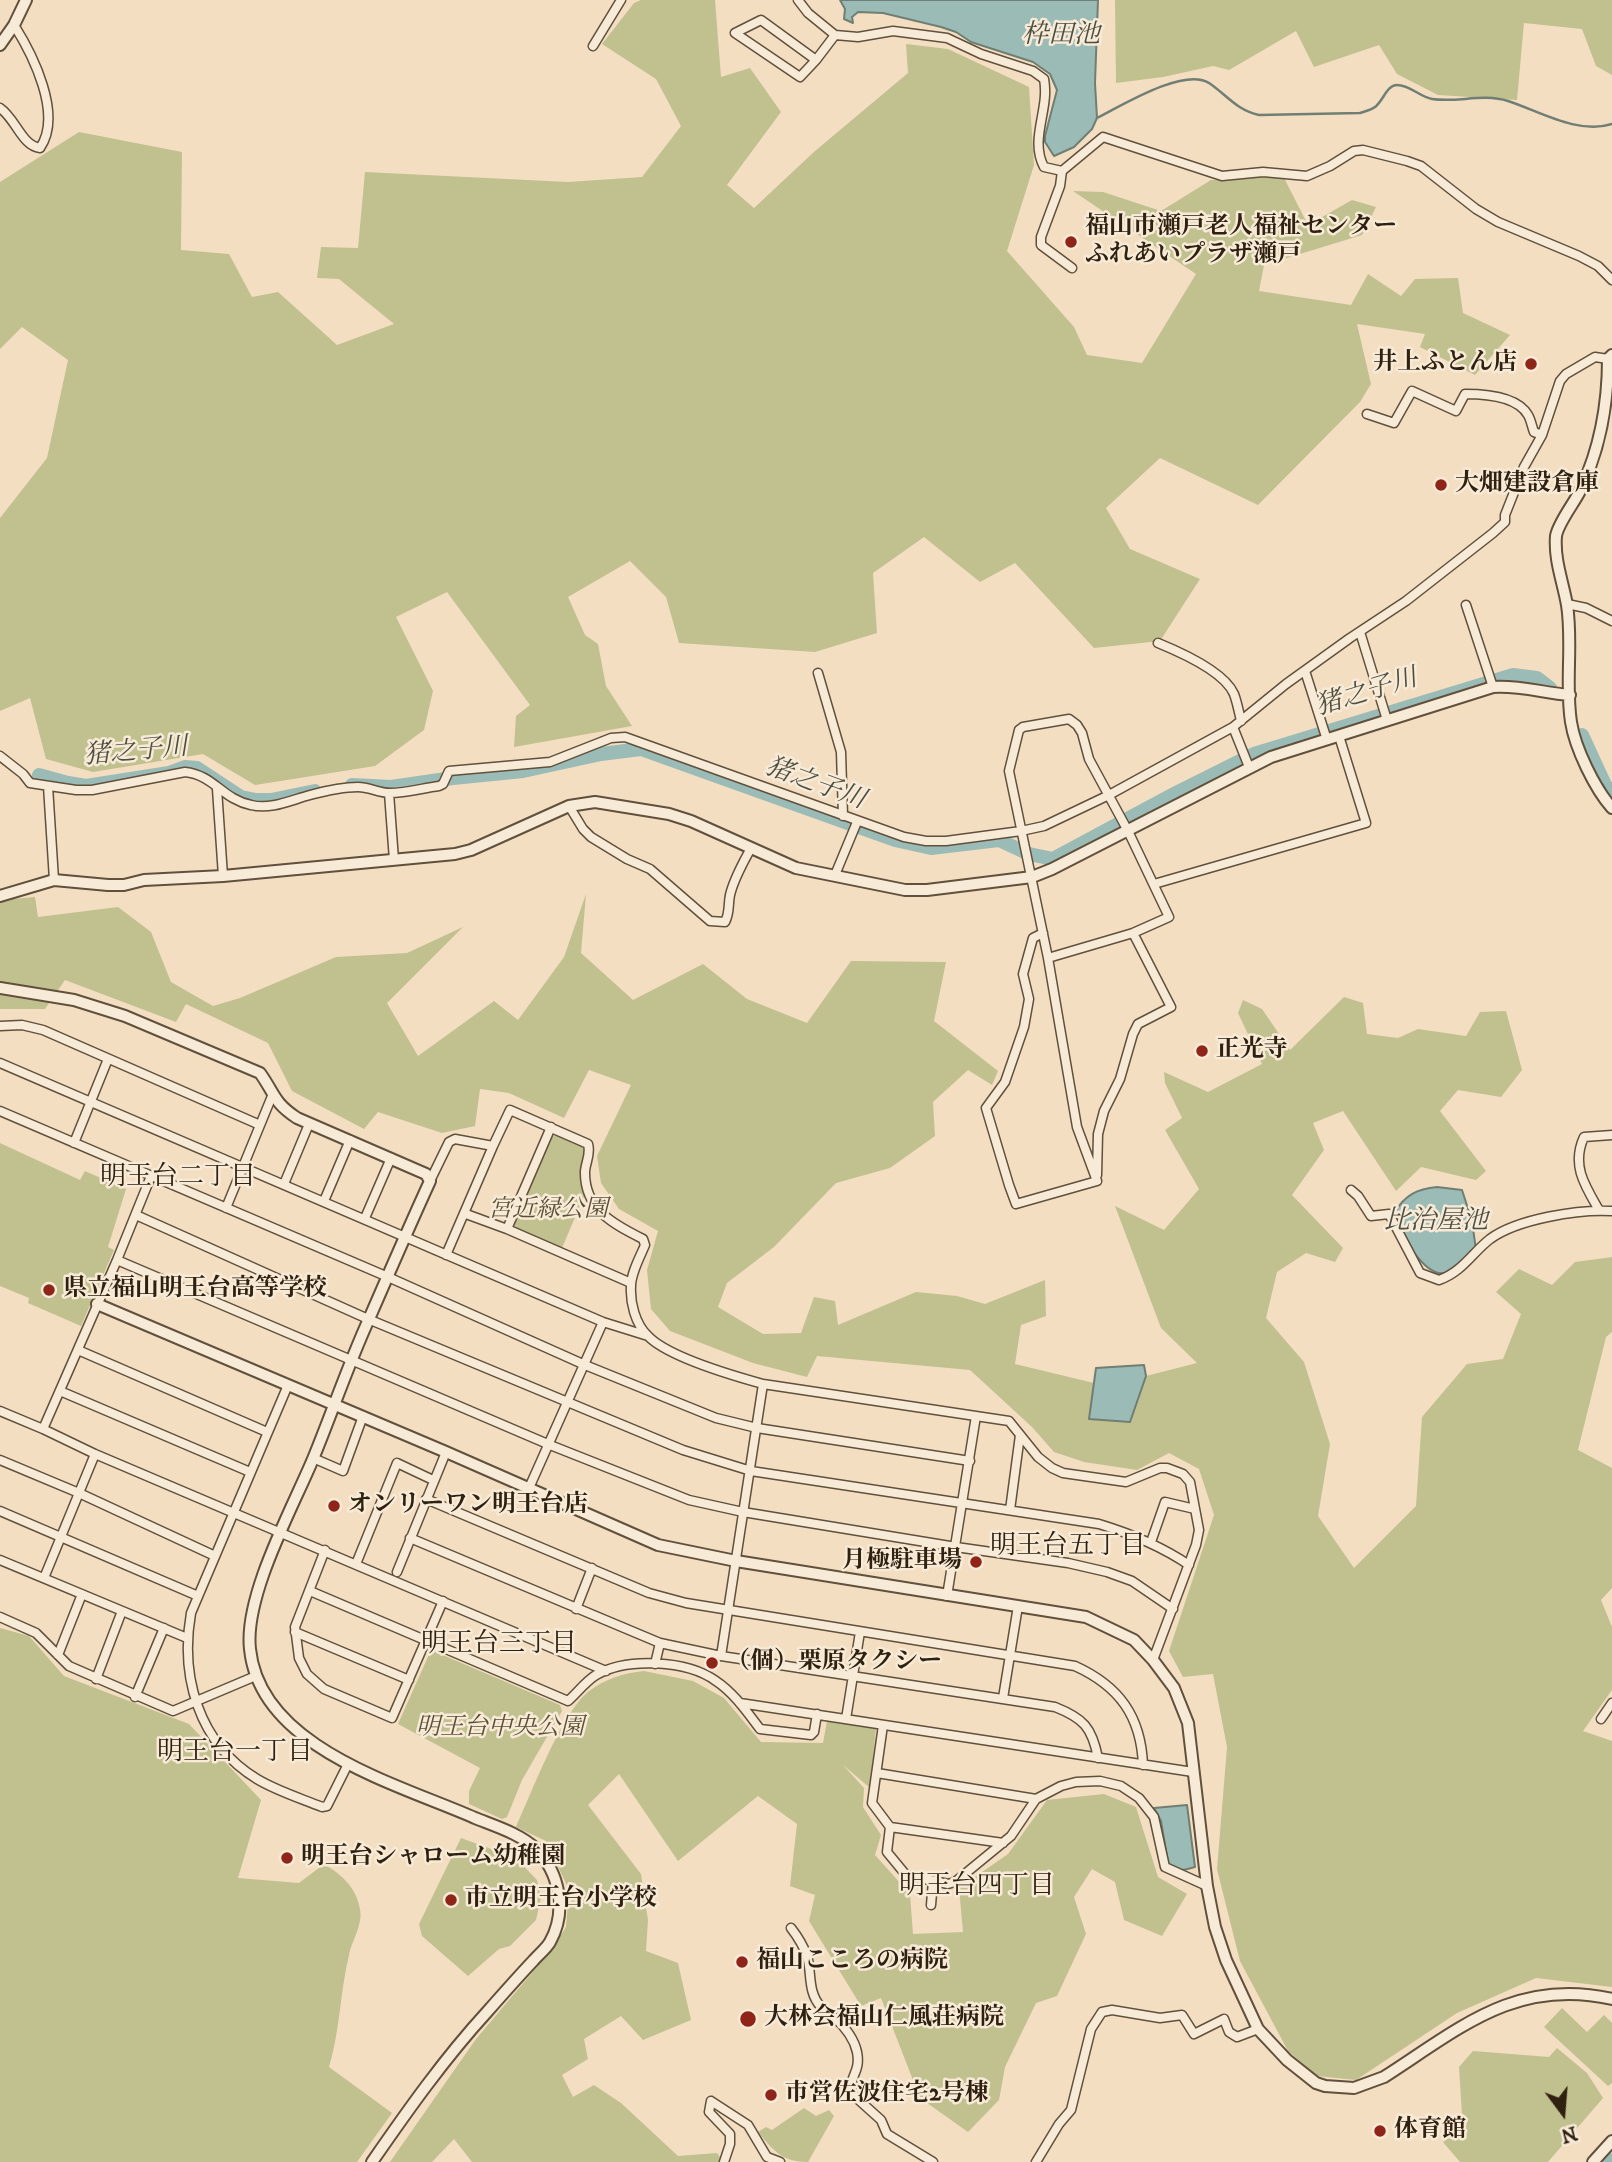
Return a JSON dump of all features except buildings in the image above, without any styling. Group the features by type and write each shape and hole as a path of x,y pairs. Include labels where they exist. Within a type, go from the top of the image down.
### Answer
{"street":[{"path":"0,45 15,25 26,0"},
{"path":"593,46 621,0"},
{"path":"798,0 808,13 835,35 859,37 893,31 947,38 981,54 1033,71 1044,79 1046,92 1038,138 1038,155 1044,167 1062,171"},
{"path":"816,60 761,20 735,33 800,77 816,60 835,35"},
{"path":"0,108 16,123 27,143 40,148 48,129 46,98 28,46 15,25"},
{"path":"1072,268 1041,245 1041,237 1060,186 1062,171 1103,137 1222,176 1262,172 1307,176 1354,151 1363,150 1421,166 1476,209 1515,230 1579,256 1598,266 1612,280"},
{"path":"0,756 30,783 92,790 185,772 199,774 210,780 217,789 237,801 253,806 273,806 311,795 357,787 389,793 445,780 449,771 550,762 611,738 625,737 843,816 855,826 926,841 1044,826 1109,795 1233,727 1305,671 1406,601 1505,522 1505,515 1524,467 1542,435 1560,381 1566,374 1595,357 1610,357 1603,428 1582,488 1556,534 1558,570 1567,604 1571,722 1578,746 1597,788 1612,808"},
{"path":"1367,414 1394,423 1412,391 1455,411 1465,394 1488,395 1514,403 1527,413 1534,432 1542,435"},
{"path":"1567,604 1586,608 1612,621"},
{"path":"1466,605 1491,681"},
{"path":"1360,632 1387,719"},
{"path":"1157,643 1183,654 1225,683 1233,692 1241,721"},
{"path":"1305,671 1325,733"},
{"path":"818,673 841,752 843,816"},
{"path":"0,896 54,880 108,886 124,885 144,880 223,876 454,854 471,850 569,806 595,802 669,814 691,821 813,873 905,890 927,890 1032,877 1247,761 1271,757 1325,733 1339,736 1491,681 1550,694 1570,695"},
{"path":"1048,958 1133,933 1169,917 1125,825 1089,759 1082,733 1069,719 1019,730 1009,771 1048,958 1077,1127 1097,1181"},
{"path":"1233,727 1247,761"},
{"path":"1154,884 1366,823 1339,736"},
{"path":"48,786 54,880"},
{"path":"217,789 223,876"},
{"path":"389,793 394,860"},
{"path":"569,806 591,837 627,859 650,869 710,922 725,922 734,884 751,848"},
{"path":"835,875 855,826"},
{"path":"1043,933 1033,938 1023,974 1029,999 1024,1027 1005,1082 986,1108 1016,1204 1097,1181"},
{"path":"1097,1181 1098,1134 1104,1111 1121,1079 1133,1034 1138,1024 1171,1007 1133,933"},
{"path":"0,988 74,1000 125,1016 260,1073 272,1096 283,1109 309,1124 426,1174 430,1181"},
{"path":"0,1026 22,1025 43,1030 260,1125"},
{"path":"74,1143 107,1059"},
{"path":"0,1063 603,1322 648,1336 674,1352 724,1373 763,1384 1009,1421 1038,1457 1063,1473 1126,1482 1160,1468 1183,1474 1190,1482 1199,1530 1189,1565 1153,1660"},
{"path":"226,1208 272,1096"},
{"path":"446,1255 510,1110 588,1144 590,1150 585,1169 591,1202 602,1216 643,1239 645,1245 631,1283 632,1303 637,1319 648,1336"},
{"path":"0,1111 388,1277 584,1365 716,1418 757,1429 970,1461"},
{"path":"284,1184 309,1124"},
{"path":"507,1229 551,1127"},
{"path":"1599,1210 1580,1179 1579,1147 1584,1138 1612,1135"},
{"path":"372,2162 438,2069 550,1943 558,1920 560,1896 552,1871 535,1848 509,1832 348,1764 283,1720 255,1674 250,1648 250,1621 254,1602 280,1531 335,1405 368,1319 449,1142 455,1139 493,1146"},
{"path":"324,1201 351,1140"},
{"path":"365,1218 391,1158"},
{"path":"43,1429 151,1176"},
{"path":"1351,1190 1371,1216 1390,1214 1420,1273 1439,1280 1455,1273 1489,1240 1502,1232 1540,1218 1612,1210"},
{"path":"466,1214 631,1283"},
{"path":"135,1215 368,1319 683,1450 751,1471 1099,1524 1151,1542 1189,1565"},
{"path":"117,1260 550,1445 689,1500 743,1512 956,1548 1068,1563 1132,1581 1173,1609"},
{"path":"97,1304 658,1545 736,1561 1086,1617 1134,1640 1174,1688 1188,1723 1207,1886 1226,1960 1258,2029 1287,2060 1316,2083 1354,2088 1384,2077 1474,2020 1516,2000 1555,1993 1577,1993 1612,1999"},
{"path":"529,1488 603,1322"},
{"path":"78,1350 267,1432"},
{"path":"721,1656 763,1384"},
{"path":"288,1385 198,1596 187,1638 188,1676 195,1702 223,1748 239,1766 272,1787 321,1807 327,1806 348,1764"},
{"path":"60,1391 250,1472"},
{"path":"0,1412 606,1671"},
{"path":"313,1458 343,1471 363,1416"},
{"path":"947,1596 976,1416"},
{"path":"1010,1510 1020,1435"},
{"path":"397,1572 446,1452"},
{"path":"44,1578 95,1454"},
{"path":"0,1460 215,1556"},
{"path":"356,1564 397,1463 433,1479"},
{"path":"426,1499 649,1593 728,1612 1075,1666 1094,1675 1116,1692 1131,1714 1136,1727 1143,1765"},
{"path":"1151,1542 1165,1502 1195,1509"},
{"path":"0,1511 198,1596"},
{"path":"411,1538 660,1643 721,1656 1055,1707 1075,1715 1085,1724 1094,1738 1098,1758"},
{"path":"325,1550 295,1632 299,1658 307,1674 324,1689 393,1718 443,1601"},
{"path":"0,1560 187,1638"},
{"path":"576,1609 592,1568"},
{"path":"310,1591 568,1701 595,1676 606,1671 633,1663 655,1664 694,1670 716,1681 740,1703 760,1729 811,1735 817,1714"},
{"path":"58,1655 82,1594"},
{"path":"1003,1698 1018,1606"},
{"path":"96,1679 122,1611"},
{"path":"0,1617 36,1633 69,1666 135,1697 173,1711 251,1678"},
{"path":"135,1697 163,1628"},
{"path":"295,1632 409,1681"},
{"path":"846,1719 860,1632"},
{"path":"655,1664 660,1643"},
{"path":"740,1703 1193,1772"},
{"path":"1601,1719 1612,1703"},
{"path":"883,1725 872,1803 890,1827 887,1852 906,1875 948,1884 955,1882 1011,1836 1037,1799 1061,1786 1100,1781 1121,1786 1139,1798 1154,1817 1165,1867 1207,1886"},
{"path":"877,1773 1037,1799"},
{"path":"890,1827 1003,1843"},
{"path":"931,1905 933,1881"},
{"path":"791,1928 801,1941 808,1959 808,1978 821,2007 833,2015 849,2033 857,2049 859,2067 850,2083 850,2093 881,2120 887,2134 933,2162"},
{"path":"1036,2162 1059,2124 1071,2110 1091,2029 1102,2012 1112,2010 1160,2018 1182,2015 1194,2034 1224,2019 1230,2032 1237,2037 1258,2029"},
{"path":"724,2162 730,2134 709,2112 711,2101 748,2125 767,2157 780,2162"},
{"path":"1593,2162 1612,2141"}],"green space":[{"path":"641,0 715,0 721,77 750,68 781,112 727,185 754,208 815,151 908,73 906,44 948,49 1029,87 1034,165 1007,251 1074,327 1087,355 1142,363 1196,274 1073,191 1103,192 1161,211 1211,180 1283,176 1308,225 1352,200 1376,207 1362,235 1264,265 1259,291 1351,305 1368,274 1401,296 1415,279 1458,278 1463,313 1510,335 1475,375 1420,347 1425,334 1357,324 1371,384 1360,402 1258,505 1160,458 1106,508 1130,549 1200,579 1160,641 1094,648 1015,563 980,582 924,537 873,573 877,633 815,652 679,643 666,597 630,561 568,597 585,635 598,644 606,686 632,726 514,747 516,716 530,705 447,592 396,617 433,691 424,730 375,766 255,785 203,754 93,772 46,759 30,698 0,711 0,518 47,458 68,360 22,327 0,349 0,182 79,132 182,152 181,250 229,254 252,297 278,292 337,345 394,324 339,279 317,278 321,247 358,248 365,172 568,182 642,177 681,126 656,79 602,44 634,3"},
{"path":"1115,0 1612,0 1612,75 1596,66 1582,29 1524,23 1517,100 1438,95 1397,74 1379,45 1314,67 1296,31 1229,70 1213,66 1163,77 1116,83"},
{"path":"586,894 581,953 633,1000 703,964 747,999 807,1023 851,961 946,962 934,1021 998,1071 992,1085 968,1070 933,1102 935,1136 890,1168 836,1183 774,1247 727,1283 718,1307 763,1334 801,1333 814,1297 835,1301 838,1325 916,1292 957,1296 985,1304 1045,1280 1046,1316 1021,1325 1015,1364 1094,1383 1089,1419 1129,1422 1146,1376 1197,1363 1161,1328 1115,1206 1164,1230 1199,1189 1165,1130 1182,1118 1165,1083 1164,1072 1208,1092 1262,1064 1238,1013 1243,1000 1262,1009 1290,1050 1344,997 1363,1003 1367,1034 1398,1038 1418,1029 1466,1036 1480,1012 1506,1011 1522,1070 1501,1097 1458,1090 1440,1111 1486,1171 1476,1180 1421,1167 1396,1191 1343,1111 1313,1123 1324,1150 1292,1195 1343,1248 1335,1262 1306,1253 1277,1272 1266,1318 1304,1362 1330,1444 1318,1516 1354,1568 1416,1506 1422,1417 1467,1364 1503,1359 1521,1314 1496,1292 1519,1269 1552,1285 1575,1262 1612,1257 1612,1332 1606,1337 1578,1450 1612,1468 1612,1588 1601,1600 1612,1627 1612,1690 1583,1731 1612,1741 1612,1987 1536,1978 1457,2013 1356,2080 1317,2076 1288,2051 1240,1961 1217,1869 1227,1747 1213,1674 1183,1677 1169,1651 1214,1515 1199,1469 1169,1453 1137,1470 1084,1462 1054,1452 1032,1427 970,1370 817,1356 807,1377 753,1363 670,1331 651,1309 647,1270 658,1231 619,1209 601,1183 597,1156 631,1085 589,1070 564,1118 509,1093 480,1089 475,1126 442,1133 378,1112 364,1129 292,1091 268,1043 186,1004 176,1022 65,980 45,1009 0,1009 0,900 35,897 38,917 118,907 151,932 171,982 213,1006 240,998 336,957 407,953 463,927 387,1003 418,1056 494,1001 518,1020 564,957"},
{"name":"宮近緑公園","path":"558,1134 584,1145 587,1153 581,1166 584,1196 562,1248 517,1230 513,1222 551,1137"},
{"path":"0,1143 80,1180 85,1171 126,1189 108,1247 114,1250 81,1326 28,1303 29,1298 0,1286"},
{"path":"0,1628 29,1636 64,1676 189,1724 261,1800 238,1878 299,1883 324,1864 352,1888 361,1915 350,1949 336,2040 329,2067 392,2113 357,2162 0,2162"},
{"name":"明王台中央公園","path":"431,1650 560,1705 562,1711 522,1780 507,1817 502,1819 469,1804 469,1791 480,1768 398,1724"},
{"path":"644,1671 693,1681 724,1698 761,1742 823,1743 827,1721 876,1728 870,1788 843,1765 864,1788 863,1807 881,1835 875,1855 910,1894 913,1934 963,1932 959,1888 1008,1854 1047,1800 1104,1794 1136,1807 1158,1877 1187,1894 1162,1936 1124,1920 1115,1882 1092,1869 1074,1897 1086,1934 1057,1996 1036,2003 1005,2067 999,2100 968,2132 920,2098 881,1998 861,2006 809,1921 815,1895 790,1886 797,1824 758,1796 678,1861 619,1774 588,1805 641,1874 648,1920 646,1951 678,1963 691,2020 643,2040 621,2016 584,2039 588,2059 562,2075 573,2097 594,2085 621,2103 678,2156 717,2153 724,2162 472,2162 454,2139 432,2162 390,2162 476,2039 552,1949 566,1927 569,1890 546,1841 516,1827 558,1735 578,1703 594,1687 607,1680"},
{"path":"461,1838 516,1858 537,1880 541,1898 536,1920 510,1946 499,1949 468,1976 422,1936 419,1924"},
{"path":"1562,2008 1587,2032 1604,2015 1612,2023 1612,2083 1608,2086 1544,2027"},
{"path":"1557,2048 1587,2073 1603,2098 1548,2162 1460,2162 1443,2142 1457,2130 1462,2115 1459,2067 1473,2051 1549,2057"},
{"path":"804,2108 816,2116 829,2110 834,2116 808,2162 785,2158 758,2132 766,2127 772,2130"}],"water":[{"name":"枠田池","path":"840,0 1098,0 1095,83 1097,118 1092,129 1074,147 1054,156 1045,142 1057,90 1050,74 1033,62 971,42 956,32 941,27 883,13 858,12 852,17 853,23 844,19 845,9"},
{"name":"比治屋池","path":"1437,1187 1462,1190 1472,1221 1476,1250 1458,1267 1445,1273 1429,1268 1420,1260 1406,1241 1395,1212 1412,1194"},
{"path":"1144,1365 1146,1376 1130,1422 1089,1419 1096,1368"},
{"path":"1187,1805 1195,1867 1184,1870 1168,1863 1161,1821 1154,1808"}],"waterway":[{"path":"1097,118 1153,90 1184,80 1198,79 1209,83 1244,110 1259,115 1360,113 1375,107 1390,88 1397,85 1432,99 1498,99 1572,124 1599,127 1612,124"},
{"name":"猪之子川","path":"352,785 391,787 523,771 601,754 641,749 895,840 931,848 999,840 1029,854 1053,859 1254,754 1513,675 1537,678 1550,688"},
{"name":"猪之子川","path":"1582,735 1605,785 1612,793"},
{"name":"猪之子川","path":"39,775 86,786 169,773 185,767 197,768 241,797 256,800 271,800 315,791"}],"place":[{"name":"福山市瀬戸老人福祉センター ふれあいプラザ瀬戸","path":"1071,242"},
{"name":"井上ふとん店","path":"1531,364"},
{"name":"大畑建設倉庫","path":"1441,485"},
{"name":"正光寺","path":"1202,1051"},
{"name":"県立福山明王台高等学校","path":"49,1290"},
{"name":"オンリーワン明王台店","path":"334,1506"},
{"name":"月極駐車場","path":"976,1562"},
{"name":"（個）栗原タクシー","path":"712,1663"},
{"name":"明王台シャローム幼稚園","path":"287,1858"},
{"name":"市立明王台小学校","path":"451,1900"},
{"name":"福山こころの病院","path":"742,1962"},
{"name":"大林会福山仁風荘病院","path":"748,2019"},
{"name":"市営佐波住宅2号棟","path":"771,2095"},
{"name":"体育館","path":"1380,2131"}],"district":[{"name":"明王台二丁目","path":"178,1179"},
{"name":"明王台五丁目","path":"1068,1548"},
{"name":"明王台三丁目","path":"499,1646"},
{"name":"明王台一丁目","path":"235,1754"},
{"name":"明王台四丁目","path":"977,1888"}]}
